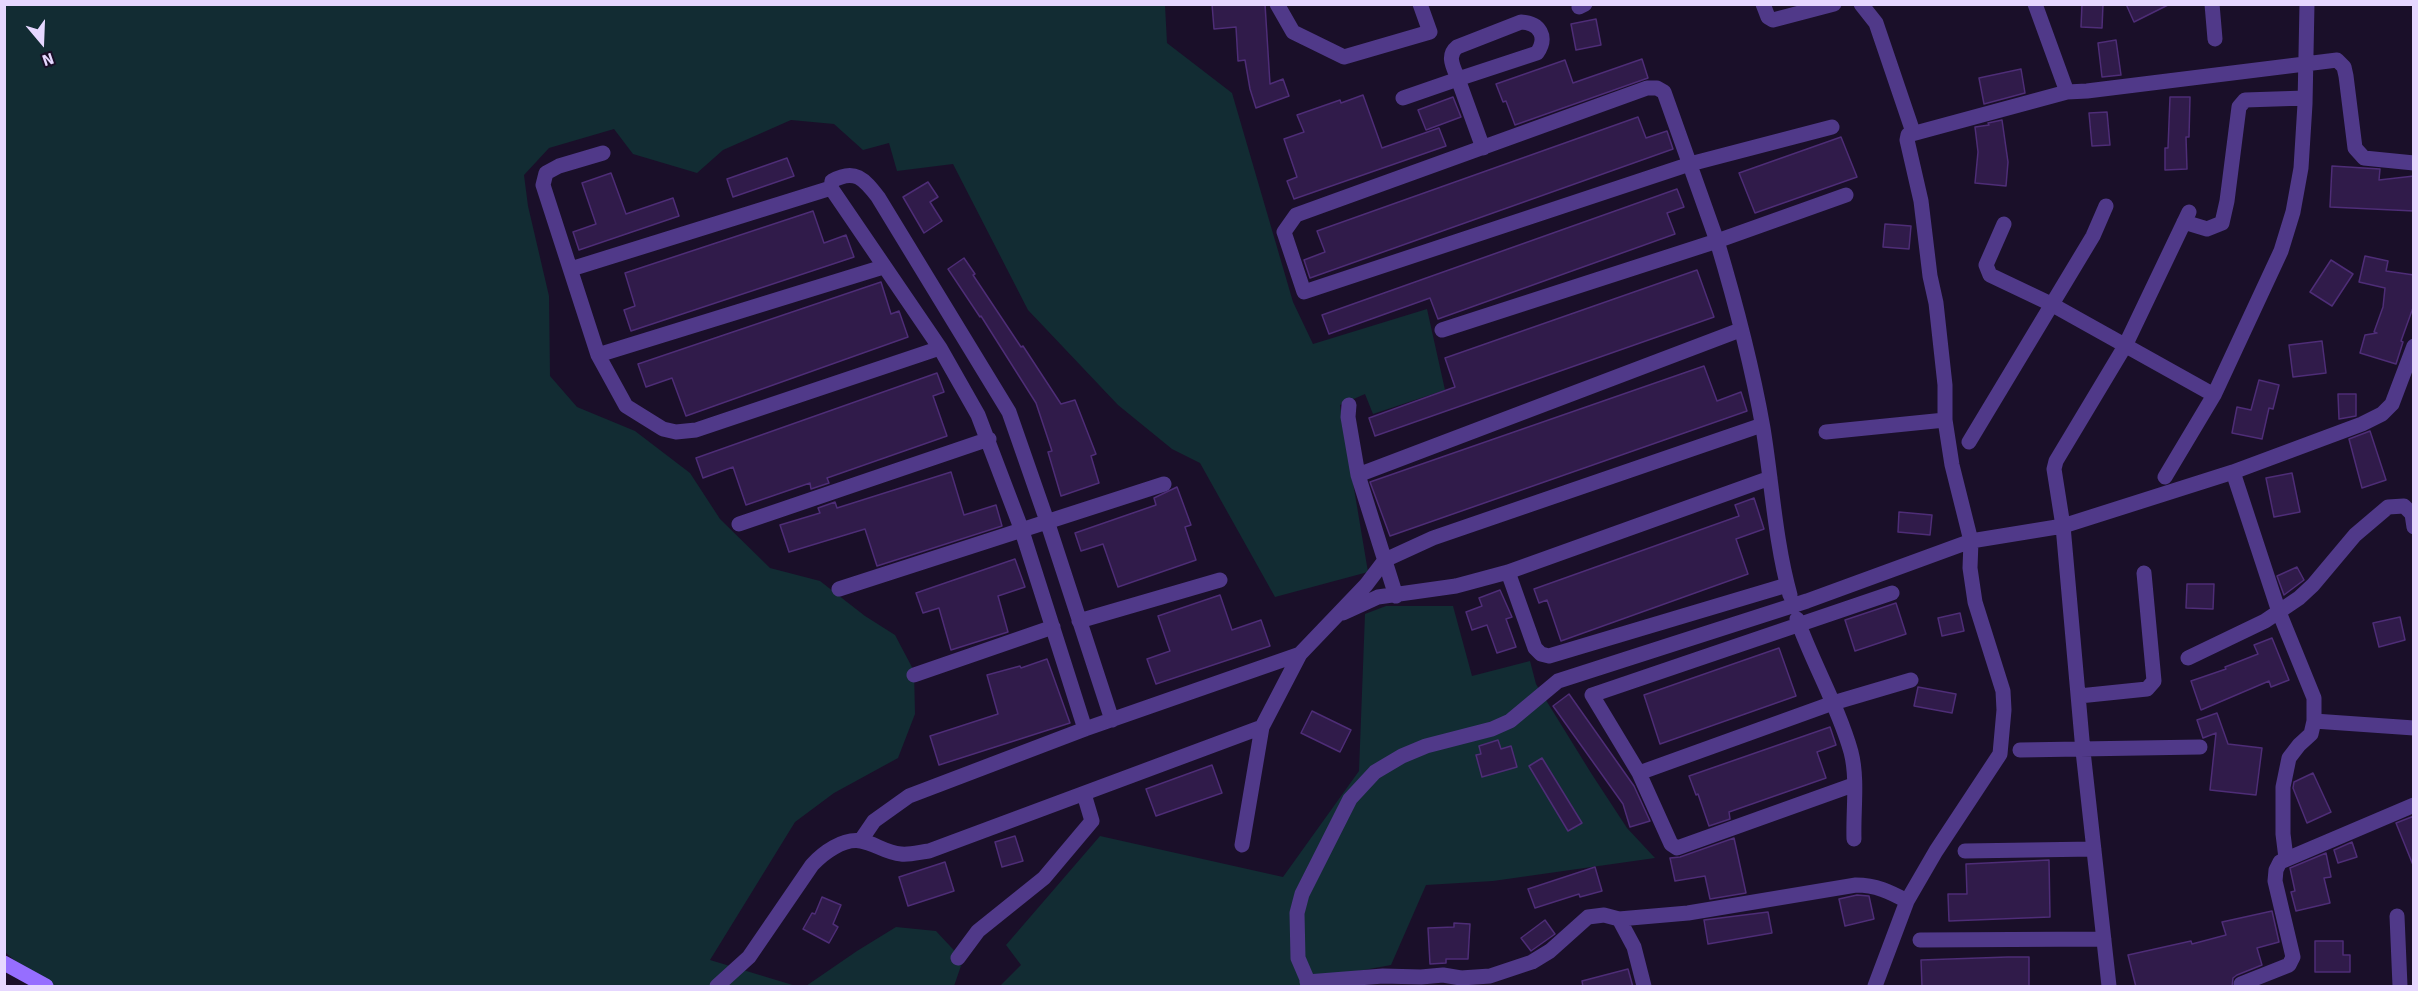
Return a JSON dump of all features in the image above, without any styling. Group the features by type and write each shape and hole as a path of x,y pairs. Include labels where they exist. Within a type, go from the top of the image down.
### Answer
{"main road":[{"path":"4,963 46,987"}],"street":[{"path":"1277,4 1293,32 1344,57 1430,32 1420,4"},
{"path":"1763,4 1767,17 1773,20 1834,4"},
{"path":"1861,4 1876,23 1913,132"},
{"path":"2035,4 2067,92"},
{"path":"2212,4 2215,39"},
{"path":"2165,477 2214,395 2281,250 2293,212 2301,168 2307,4"},
{"path":"1403,98 1458,80 1537,53 1542,46 1541,32 1537,26 1521,22 1451,51 1450,56 1458,80 1483,148"},
{"path":"1875,987 1907,901 1935,851 2000,754 2004,729 2003,691 1975,602 1970,567 1971,541 1952,465 1936,303 1930,276 1921,201 1907,140 1908,135 2067,92 2087,92 2337,60 2344,67 2355,148 2359,154 2364,158 2414,163"},
{"path":"1508,572 1536,648 1541,654 1549,656 1788,590 1762,425 1740,330 1717,241 1690,164 1664,92 1657,87 1647,88 1296,215 1284,232 1304,292 1690,164 1832,127"},
{"path":"2109,987 2083,751 2056,461 2125,346 2186,217 2207,229 2222,223 2239,107 2245,100 2305,98"},
{"path":"603,153 559,166 546,173 543,185 598,355 626,406 650,423 676,432 696,430 940,348"},
{"path":"1085,729 1021,528 978,415 940,348 831,188 832,181 851,174 865,181 879,197 1000,396 1014,426 1047,521 1112,720"},
{"path":"571,268 831,188"},
{"path":"1443,330 1717,241 1846,195"},
{"path":"1969,442 2092,236 2106,206"},
{"path":"2004,224 1986,264 1990,275 2050,304 2214,395"},
{"path":"598,355 883,267"},
{"path":"1358,475 1740,330"},
{"path":"1907,901 1883,889 1869,885 1856,885 1688,913 1619,919 1604,915 1587,917 1550,951 1532,962 1490,976 1461,978 1443,975 1383,976 1309,984 1298,958 1297,913 1302,894 1350,799 1376,772 1426,746 1492,729 1510,721 1558,681 1807,602 1971,541 2063,526 2233,472 2352,428 2382,414 2406,387 2414,346"},
{"path":"1349,405 1348,417 1358,475 1396,596"},
{"path":"1826,432 1946,420"},
{"path":"1242,844 1262,727 1300,654 1366,585 1385,560 1433,538 1762,425"},
{"path":"739,524 989,439"},
{"path":"2233,472 2279,612 2314,699 2314,721 2311,734 2289,758 2283,787 2283,834 2286,858"},
{"path":"1337,615 1378,597 1456,586 1508,572 1770,478"},
{"path":"839,589 1021,528 1164,484"},
{"path":"2188,658 2279,612 2313,585 2355,535 2388,507 2404,506 2412,514 2414,527"},
{"path":"2079,696 2147,689 2154,681 2144,573"},
{"path":"1079,621 1220,580"},
{"path":"1853,785 1677,849 1671,844 1639,773 1592,695 1798,622 1892,593"},
{"path":"1798,622 1833,703 1851,753 1854,839"},
{"path":"914,675 1053,627"},
{"path":"861,840 874,821 909,796 1085,729 1300,654"},
{"path":"1639,773 1833,703 1911,680"},
{"path":"2314,721 2414,728"},
{"path":"717,987 749,957 812,865 823,853 836,846 861,840 882,850 902,855 929,851 1262,727"},
{"path":"2020,750 2083,751 2200,747"},
{"path":"958,958 978,931 1044,878 1092,821 1084,794"},
{"path":"2241,984 2289,965 2293,957 2274,881 2280,862 2414,805"},
{"path":"1965,851 2094,849"},
{"path":"2397,916 2400,987"},
{"path":"1619,919 1634,947 1644,987"},
{"path":"1920,940 2104,939"}],"shaded area":[{"path":"5,5 1165,5 1167,43 1232,93 1293,302 1313,344 1427,309 1445,390 1373,414 1365,394 1340,405 1368,572 1275,597 1200,463 1172,449 1118,405 1028,310 953,164 897,171 889,143 863,150 834,124 791,120 723,150 697,173 633,154 614,129 549,148 524,175 528,206 549,296 550,376 577,407 635,431 690,473 720,519 770,568 820,581 865,616 895,635 914,671 915,714 898,758 834,793 795,822 710,960 796,986 43,986 5,952"},
{"path":"1386,606 1453,606 1472,676 1530,661 1536,684 1591,773 1627,828 1655,858 1493,881 1426,885 1391,965 1326,977 1326,986 1000,986 1021,965 1006,945 1100,836 1283,877 1359,771 1365,614"},
{"path":"896,927 936,931 963,960 954,986 806,986 857,951"}],"building":[{"path":"1212,4 1265,4 1270,84 1283,79 1289,96 1256,108 1245,60 1238,61 1236,27 1214,29"},
{"path":"2082,4 2103,4 2102,28 2081,27"},
{"path":"2126,4 2170,4 2134,22"},
{"path":"1596,19 1601,45 1576,50 1571,24"},
{"path":"2116,40 2121,75 2102,77 2098,43"},
{"path":"1642,59 1648,78 1515,125 1506,101 1503,102 1496,84 1565,60 1573,83"},
{"path":"2021,69 2025,93 1984,104 1979,78"},
{"path":"1363,95 1382,148 1439,128 1446,146 1294,199 1287,181 1297,177 1284,139 1304,132 1297,115 1340,100 1341,103"},
{"path":"1453,97 1461,117 1426,130 1418,110"},
{"path":"2170,97 2190,97 2189,137 2186,137 2187,169 2165,170"},
{"path":"2107,112 2110,145 2092,146 2089,113"},
{"path":"1638,117 1646,138 1667,131 1673,149 1310,278 1304,260 1325,252 1317,231"},
{"path":"2002,120 2008,162 2006,186 1975,183 1978,152 1975,127"},
{"path":"1841,137 1857,177 1755,213 1739,173"},
{"path":"787,158 794,176 733,197 727,179"},
{"path":"2332,166 2380,169 2379,180 2414,176 2414,211 2330,207"},
{"path":"611,173 626,214 673,198 679,216 579,250 573,232 596,224 582,183"},
{"path":"928,182 938,197 930,202 942,221 924,233 903,197"},
{"path":"1677,189 1684,207 1667,213 1675,234 1438,319 1430,298 1329,334 1322,315"},
{"path":"813,211 824,243 846,235 854,257 631,331 624,310 635,306 625,273"},
{"path":"1885,224 1911,226 1909,249 1883,247"},
{"path":"2365,256 2388,261 2386,271 2414,275 2414,305 2401,341 2403,342 2396,364 2360,353 2365,335 2377,333 2374,332 2383,307 2385,288 2359,282"},
{"path":"964,258 975,274 973,275 1061,404 1075,400 1096,454 1091,456 1099,483 1061,496 1048,452 1052,451 1036,403 948,269"},
{"path":"2331,260 2353,274 2332,306 2310,292"},
{"path":"1697,270 1714,317 1375,436 1369,418 1455,387 1445,358"},
{"path":"881,282 891,314 899,311 908,337 686,416 672,378 646,387 638,364"},
{"path":"2322,341 2326,373 2293,377 2289,345"},
{"path":"1704,366 1717,401 1741,392 1747,411 1390,536 1370,482"},
{"path":"937,373 944,392 933,396 947,436 827,478 829,483 811,489 810,483 746,505 733,467 703,478 696,458"},
{"path":"2259,380 2279,385 2273,409 2269,408 2262,439 2232,433 2237,407 2251,410"},
{"path":"2338,394 2356,394 2356,416 2339,419"},
{"path":"2370,431 2386,480 2362,488 2349,439"},
{"path":"951,472 964,515 996,505 1002,526 877,566 865,529 789,552 780,525 820,513 818,508 835,502 837,508"},
{"path":"2292,473 2300,512 2274,517 2266,478"},
{"path":"1177,487 1191,525 1185,527 1196,560 1118,587 1103,544 1081,551 1075,533 1156,505 1154,498"},
{"path":"1754,498 1764,529 1736,539 1748,574 1561,641 1547,600 1539,603 1534,589 1739,516 1735,505"},
{"path":"1899,512 1932,515 1930,535 1898,532"},
{"path":"1015,559 1025,587 998,596 1008,632 951,650 939,608 923,613 916,593"},
{"path":"2297,567 2304,580 2284,595 2277,576"},
{"path":"2187,584 2214,584 2213,609 2186,608"},
{"path":"1500,590 1512,617 1506,619 1516,647 1497,653 1487,625 1472,630 1466,612 1482,606 1479,598"},
{"path":"1220,595 1232,630 1261,620 1270,646 1156,684 1147,659 1170,651 1158,616"},
{"path":"1896,603 1906,634 1855,651 1845,620"},
{"path":"1960,613 1964,631 1942,636 1938,618"},
{"path":"2400,617 2405,640 2379,647 2373,623"},
{"path":"2272,638 2289,680 2271,687 2269,681 2201,710 2191,681 2226,669 2225,667 2258,654 2254,645"},
{"path":"1779,648 1796,696 1660,744 1644,695"},
{"path":"1047,659 1070,723 939,765 930,736 998,714 987,675 1020,666 1021,668"},
{"path":"1918,687 1956,694 1952,713 1914,706"},
{"path":"1569,694 1634,786 1650,821 1630,827 1623,804 1553,706"},
{"path":"1312,711 1351,730 1340,752 1301,733"},
{"path":"2217,713 2228,744 2262,748 2256,795 2210,790 2216,733 2203,738 2197,720"},
{"path":"1830,727 1836,745 1817,752 1826,778 1729,812 1730,819 1709,826 1689,776"},
{"path":"1498,740 1501,749 1511,746 1517,767 1482,777 1476,755 1481,754 1479,746"},
{"path":"1542,758 1582,823 1568,831 1529,766"},
{"path":"1212,765 1222,793 1156,816 1146,789"},
{"path":"2313,773 2331,812 2307,823 2293,788 2294,782"},
{"path":"2414,816 2414,865 2413,865 2396,823"},
{"path":"1015,836 1023,861 1002,867 995,842"},
{"path":"1734,838 1746,893 1710,899 1705,876 1675,881 1670,858 1680,857"},
{"path":"2352,842 2357,857 2338,863 2334,850"},
{"path":"2326,853 2331,877 2324,878 2330,903 2296,911 2291,892 2295,891 2290,868"},
{"path":"2049,860 2050,917 1949,921 1948,894 1967,894 1966,864"},
{"path":"945,862 954,891 908,906 899,877"},
{"path":"1595,867 1602,891 1580,897 1579,894 1535,908 1528,889"},
{"path":"1857,895 1869,896 1874,919 1845,926 1839,899"},
{"path":"822,897 841,905 833,924 838,927 829,943 803,929 812,913 815,914"},
{"path":"2272,911 2279,942 2257,948 2262,965 2237,975 2233,978 2232,987 2136,987 2128,955 2191,941 2192,944 2226,935 2222,922"},
{"path":"1768,912 1772,933 1708,944 1704,920"},
{"path":"1545,920 1555,934 1531,951 1521,938"},
{"path":"1454,923 1470,924 1468,959 1446,959 1446,963 1430,964 1428,928 1454,927"},
{"path":"2315,941 2343,941 2343,955 2350,955 2350,972 2315,972"},
{"path":"2029,957 2029,987 1922,987 1921,960"},
{"path":"1628,969 1633,987 1583,987 1582,981"}]}
